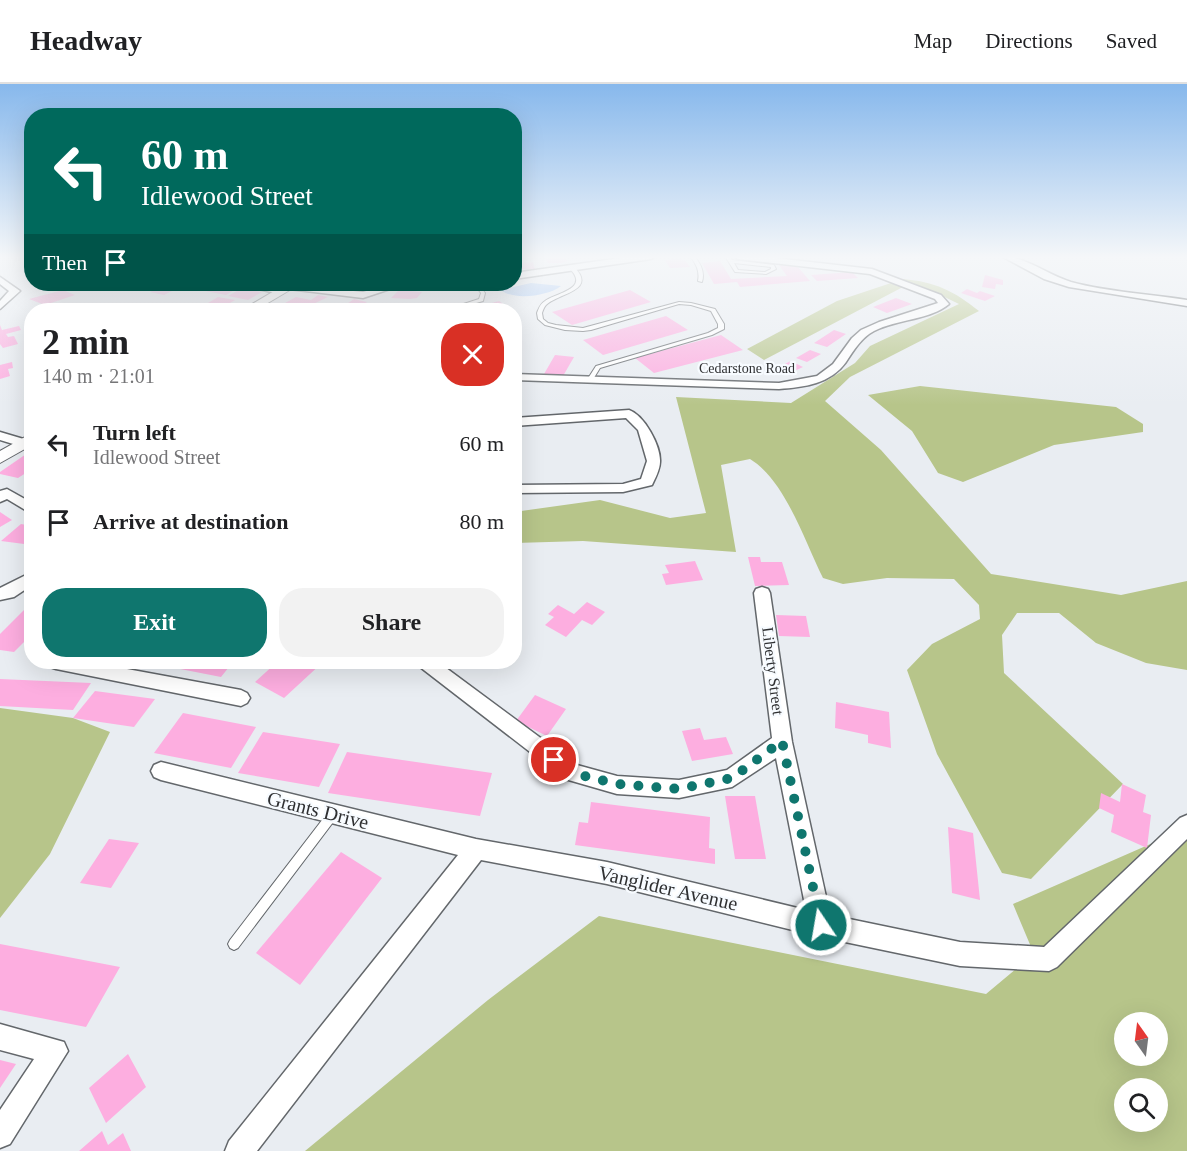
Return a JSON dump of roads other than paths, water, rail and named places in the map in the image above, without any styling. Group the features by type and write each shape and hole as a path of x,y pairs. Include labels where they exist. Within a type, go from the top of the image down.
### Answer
{"street":[{"name":"Cedarstone Road","path":"522,377 779,386 811,382 832,372 854,341 866,331 927,313 941,306"},
{"path":"522,421 629,414 644,429 654,461 646,482 623,488 522,489"},
{"path":"0,436 24,440"},
{"path":"0,458 24,443"},
{"path":"2,495 24,495"},
{"path":"2,495 24,506"},
{"path":"3,596 24,582"},
{"name":"Liberty Street","path":"762,593 782,741 821,925"},
{"path":"92,669 241,698"},
{"path":"435,669 572,773 617,784 679,789 732,778 782,741"},
{"name":"Grants Drive","path":"160,771 476,849"},
{"name":"Vanglider Avenue","path":"476,849 607,873 821,925 960,954 1049,959 1187,825"},
{"path":"239,1151 476,849"},
{"path":"0,1037 55,1051 0,1134"}],"lane":[{"path":"542,306 540,313 549,324 576,331 669,306"},
{"path":"590,380 598,367 721,329 721,324 713,310 693,306"},
{"path":"234,944 333,814"}]}
